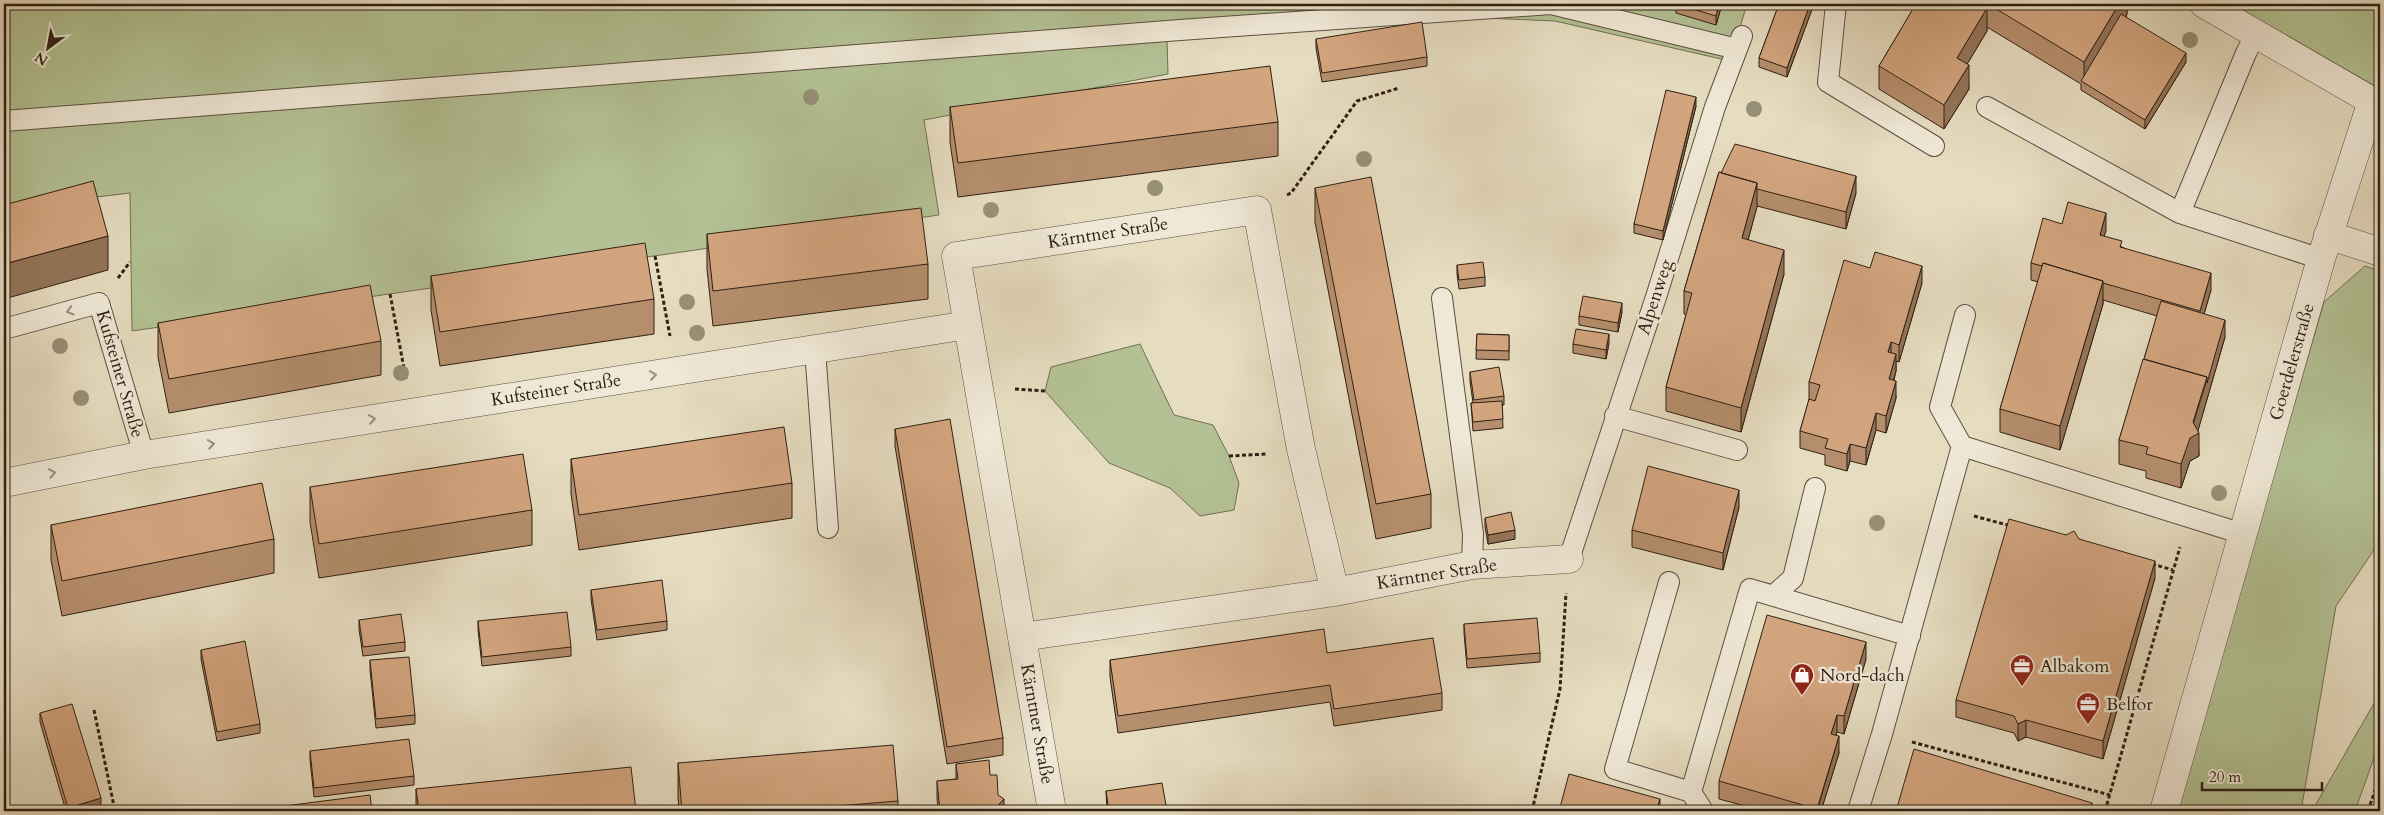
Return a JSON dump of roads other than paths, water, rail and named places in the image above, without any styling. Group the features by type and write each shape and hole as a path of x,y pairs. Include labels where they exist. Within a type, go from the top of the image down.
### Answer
{"street":[{"name":"Goerdelerstraße","path":"2164,811 2325,247 2372,101 2204,4"},
{"name":"Kärntner Straße","path":"1052,811 956,256 1257,210 1301,449 1335,592"},
{"path":"2325,247 2380,252"},
{"name":"Kufsteiner Straße","path":"4,483 144,455 968,325"},
{"name":"Kärntner Straße","path":"1022,637 1335,592 1472,565 1569,559"}],"lane":[{"path":"4,122 1190,29 1551,4"},
{"name":"Alpenweg","path":"1551,4 1740,42 1716,107 1657,294 1569,559"},
{"path":"1836,4 1828,82 1934,146"},
{"path":"2180,213 2246,52 2256,34"},
{"path":"1987,107 2180,213 2325,247"},
{"path":"1442,298 1473,534 1472,565"},
{"name":"Kufsteiner Straße","path":"4,329 99,303 144,455"},
{"path":"1965,315 1940,407 1962,446 2243,534"},
{"path":"815,349 828,528"},
{"path":"1615,416 1737,450"},
{"path":"1858,811 1910,636 1962,446"},
{"path":"1773,596 1793,578 1816,488"},
{"path":"1669,582 1615,769 1691,792 1702,811"},
{"path":"1691,792 1750,589 1910,636"}],"place":[{"name":"Albakom","path":"2022,687"},
{"name":"Nord-dach","path":"1802,696"},
{"name":"Belfor","path":"2088,725"}]}
